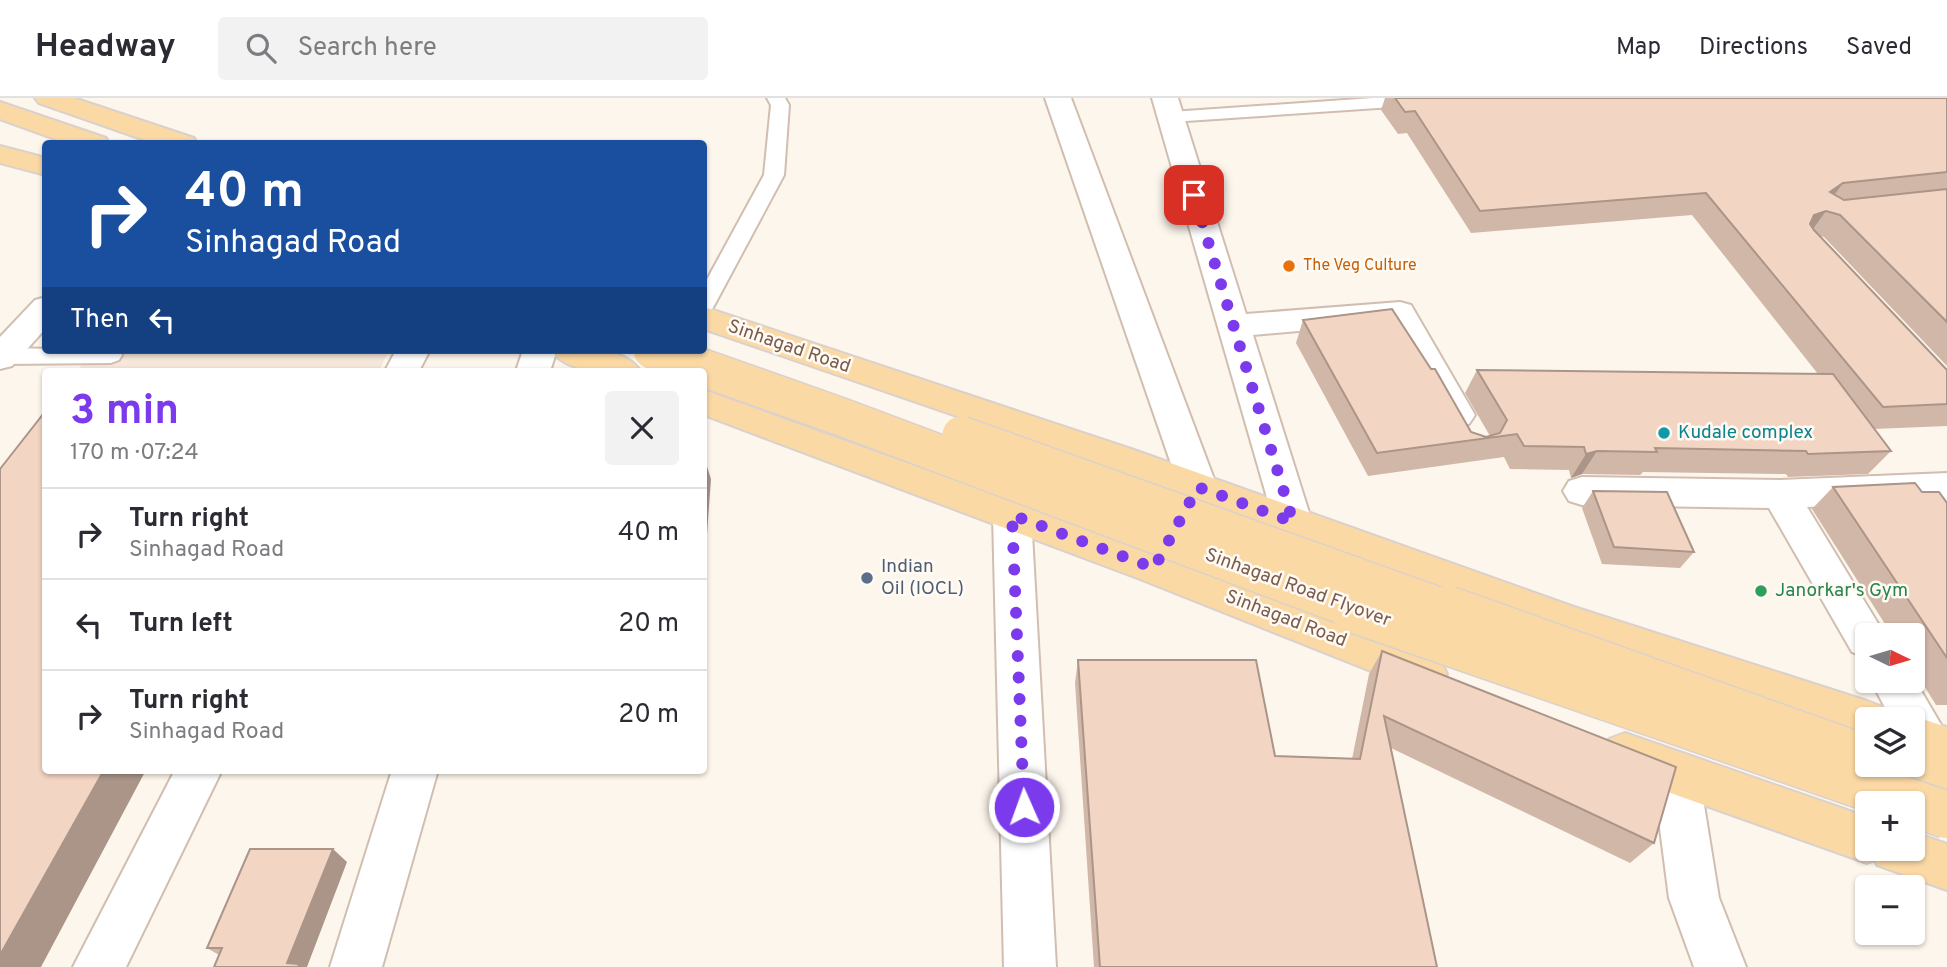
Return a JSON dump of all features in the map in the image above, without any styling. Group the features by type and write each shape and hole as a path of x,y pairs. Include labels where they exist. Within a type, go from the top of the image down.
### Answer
{"main road":[{"path":"48,98 172,140"},
{"path":"0,110 85,140"},
{"path":"0,154 42,166"},
{"name":"Sinhagad Road","path":"707,319 1198,487 1568,622 1855,717"},
{"path":"719,407 793,348"},
{"name":"Sinhagad Road Flyover","path":"707,349 965,436 1855,755"},
{"path":"578,354 615,368"},
{"name":"Sinhagad Road Flyover","path":"663,354 703,368"},
{"name":"Sinhagad Road Flyover","path":"707,369 842,417 1214,559 1947,815"},
{"name":"Sinhagad Road","path":"719,407 1154,568 1462,688"},
{"path":"1154,568 1198,487"},
{"path":"1589,738 1676,774 1855,836"},
{"path":"1920,777 1947,786"},
{"path":"1925,860 1947,867"}],"street":[{"path":"1058,98 1198,487"},
{"path":"1168,108 1293,522"},
{"path":"1,357 42,311"},
{"path":"1234,326 1400,312 1474,445"},
{"path":"1582,491 1780,494 1947,487"},
{"path":"1780,494 1857,623"},
{"path":"1012,515 1030,967"},
{"path":"1899,693 1929,741"},
{"path":"99,967 197,774"},
{"path":"356,967 414,774"},
{"path":"1676,774 1694,898 1720,967"}],"lane":[{"path":"707,298 774,175 780,105 776,98"},
{"path":"1168,108 1452,98"},
{"path":"1,357 111,355 100,368"}],"shaded area":[{"path":"90,354 387,354 380,368 79,368"}],"building":[{"path":"1395,98 1947,98 1947,172 1843,183 1830,192 1844,200 1947,189 1947,322 1840,215 1826,211 1814,215 1810,224 1947,370 1947,404 1883,407 1706,193 1480,211 1415,111 1405,112"},
{"path":"1392,309 1431,369 1435,369 1471,432 1486,437 1500,433 1507,420 1477,370 1833,374 1891,451 1808,454 1806,451 1655,448 1657,452 1597,451 1586,454 1584,447 1524,446 1517,434 1377,453 1303,320"},
{"path":"42,416 42,774 102,774 0,955 0,469"},
{"path":"1915,483 1922,492 1939,492 1947,503 1947,658 1925,623 1833,487"},
{"path":"1593,491 1667,492 1694,552 1614,547"},
{"path":"1382,651 1676,767 1654,843 1384,716 1437,967 1100,967 1078,660 1256,660 1275,756 1360,759"},
{"path":"250,849 333,849 287,963 299,964 298,967 214,967 222,948 207,948"}],"place":[{"name":"The Veg Culture","path":"1289,266"},
{"name":"Kudale complex","path":"1664,433"},
{"name":"Indian Oil (IOCL)","path":"867,578"},
{"name":"Janorkar's Gym","path":"1761,591"}],"route":[{"path":"1024,807 1012,515 1154,568 1198,487 1293,522 1194,195"}]}
